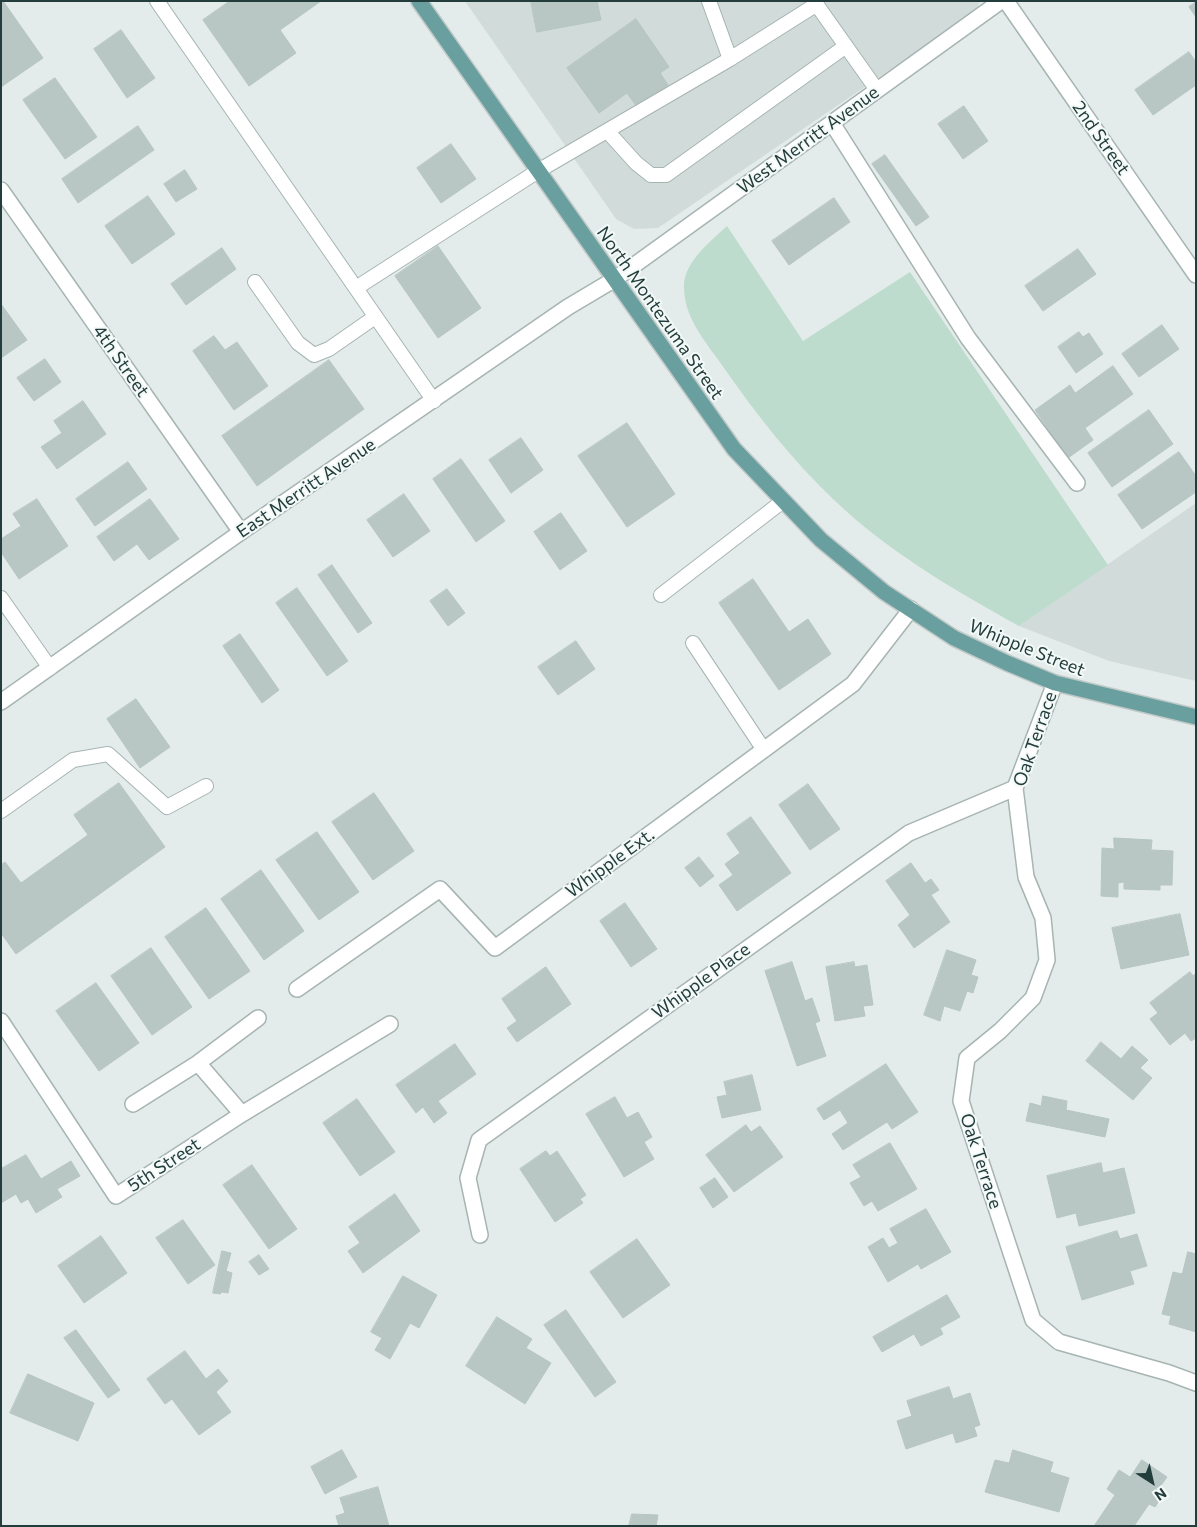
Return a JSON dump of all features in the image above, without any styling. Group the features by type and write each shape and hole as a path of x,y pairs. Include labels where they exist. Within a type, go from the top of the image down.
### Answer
{"main road":[{"name":"North Montezuma Street","path":"419,1 734,450 821,540 884,592 911,609"},
{"name":"Whipple Street","path":"911,609 954,638 1055,684 1196,717"}],"street":[{"name":"West Merritt Avenue","path":"615,279 1001,1"},
{"name":"2nd Street","path":"1006,1 1196,275"},
{"path":"832,123 968,338 1077,483"},
{"name":"4th Street","path":"1,190 241,532"},
{"name":"East Merritt Avenue","path":"1,702 241,532 568,307 615,279"},
{"name":"Whipple Ext.","path":"298,989 440,889 495,948 853,684 911,609"},
{"name":"Oak Terrace","path":"1055,684 1015,788 1026,877 1043,918 1047,960 1032,998 1000,1031 967,1058 961,1101 1033,1320 1058,1342 1169,1373 1196,1383"},
{"name":"Whipple Place","path":"480,1234 468,1178 479,1140 909,833 1015,788"},
{"path":"134,1104 198,1063 258,1018"},
{"name":"5th Street","path":"1,1021 116,1196 242,1114 390,1024"},
{"path":"198,1063 242,1114"}],"lane":[{"path":"157,1 434,401"},
{"path":"709,1 730,59"},
{"path":"356,288 538,171 608,132 730,59 816,3 878,90"},
{"path":"608,132 636,164 651,175 666,175 846,46"},
{"path":"255,282 298,342 314,355 329,349 375,316"},
{"path":"661,595 783,501"},
{"path":"1,598 50,668"},
{"path":"693,643 764,750"},
{"path":"1,811 73,760 108,754 167,807 206,786"}],"shaded area":[{"path":"465,1 980,1 976,11 658,228 634,229 616,219"},
{"path":"1196,503 1196,681 1109,661 1019,626"}],"green space":[{"path":"727,226 803,341 910,272 1108,565 1019,626 898,553 854,518 818,484 775,436 710,349 697,330 687,308 684,285 685,276 700,252"}],"building":[{"path":"1,1 3,1 43,58 1,87"},
{"path":"230,1 321,1 280,30 296,53 249,86 203,20"},
{"path":"531,1 597,1 601,20 537,32"},
{"path":"1196,2 1196,17 1189,7"},
{"path":"636,19 669,67 660,73 668,85 637,107 627,93 599,113 567,68"},
{"path":"121,30 155,78 127,98 94,49"},
{"path":"1189,52 1196,62 1196,85 1153,115 1135,90"},
{"path":"55,78 97,137 65,159 23,100"},
{"path":"964,106 988,141 963,159 938,124"},
{"path":"138,126 154,150 78,203 62,179"},
{"path":"451,144 476,179 441,203 417,168"},
{"path":"885,155 929,217 916,226 872,164"},
{"path":"185,170 197,189 176,202 164,184"},
{"path":"148,196 175,234 132,264 105,226"},
{"path":"834,198 850,222 789,265 772,241"},
{"path":"438,246 481,308 438,338 395,276"},
{"path":"222,248 236,269 186,305 171,284"},
{"path":"1078,249 1096,274 1043,311 1025,286"},
{"path":"1,304 27,340 1,358"},
{"path":"1162,325 1179,349 1139,377 1122,354"},
{"path":"1079,332 1083,337 1089,333 1103,354 1076,373 1058,347"},
{"path":"214,336 225,350 237,342 268,386 234,410 193,351"},
{"path":"45,359 61,382 34,401 17,378"},
{"path":"329,360 364,409 257,486 222,436"},
{"path":"1113,366 1133,394 1085,428 1093,440 1068,458 1035,410 1070,385 1075,393"},
{"path":"83,401 106,434 57,469 41,447 62,433 54,421"},
{"path":"1149,410 1173,444 1112,487 1088,453"},
{"path":"627,423 675,494 627,527 578,456"},
{"path":"521,438 543,470 511,493 489,460"},
{"path":"1179,452 1196,476 1196,492 1142,529 1118,495"},
{"path":"461,459 505,521 476,542 433,479"},
{"path":"128,462 147,489 95,526 76,499"},
{"path":"404,494 430,531 393,557 367,520"},
{"path":"37,499 68,546 19,579 1,552 1,539 21,526 13,514"},
{"path":"150,499 179,539 149,560 137,544 114,561 97,537"},
{"path":"561,513 587,551 560,570 534,532"},
{"path":"332,565 372,623 358,633 318,575"},
{"path":"753,579 789,632 808,619 831,654 779,690 719,603"},
{"path":"297,588 348,661 327,676 276,603"},
{"path":"447,589 465,613 448,626 430,601"},
{"path":"240,634 279,690 262,703 223,646"},
{"path":"576,641 595,669 558,695 538,667"},
{"path":"136,699 170,747 140,768 107,719"},
{"path":"119,783 165,847 16,954 1,933 1,865 5,862 21,883 88,835 74,815"},
{"path":"808,784 840,829 810,850 779,805"},
{"path":"374,793 414,851 373,880 332,822"},
{"path":"751,817 791,873 737,911 719,885 733,875 725,864 740,853 727,834"},
{"path":"317,832 359,892 319,920 276,860"},
{"path":"1114,838 1152,840 1151,850 1173,851 1172,885 1160,885 1160,890 1124,889 1124,882 1118,883 1118,897 1101,896 1102,848 1114,849"},
{"path":"699,857 714,876 700,887 685,868"},
{"path":"911,863 925,883 931,879 939,890 931,895 950,922 914,948 898,925 910,915 886,881"},
{"path":"261,870 304,931 264,960 221,899"},
{"path":"625,903 657,949 631,967 600,921"},
{"path":"206,908 250,971 209,999 165,937"},
{"path":"1180,914 1189,955 1121,969 1112,928"},
{"path":"151,948 192,1007 152,1035 111,976"},
{"path":"947,950 976,960 971,975 978,977 973,993 967,991 960,1011 944,1006 940,1021 924,1015"},
{"path":"792,962 805,1001 812,998 820,1021 815,1023 826,1056 797,1066 765,971"},
{"path":"854,962 855,967 867,965 873,1005 863,1006 865,1016 835,1021 826,967"},
{"path":"546,967 571,1004 517,1042 507,1028 517,1021 502,999"},
{"path":"1190,972 1193,976 1196,973 1196,1038 1191,1041 1185,1033 1170,1045 1150,1019 1158,1013 1150,1003"},
{"path":"96,983 139,1043 99,1071 56,1011"},
{"path":"1101,1042 1121,1059 1132,1046 1148,1060 1140,1068 1152,1078 1133,1100 1086,1061"},
{"path":"455,1044 476,1074 438,1101 447,1113 434,1123 423,1107 416,1113 396,1085"},
{"path":"886,1064 918,1112 892,1129 887,1122 843,1150 832,1134 848,1123 840,1110 824,1120 817,1109"},
{"path":"752,1075 761,1110 722,1118 717,1097 727,1095 724,1082"},
{"path":"1043,1096 1067,1101 1066,1110 1109,1119 1105,1137 1026,1121 1030,1103 1041,1106"},
{"path":"615,1097 627,1118 638,1112 652,1137 644,1142 654,1159 624,1177 586,1114"},
{"path":"357,1099 395,1152 360,1176 323,1123"},
{"path":"746,1125 751,1132 760,1126 783,1157 734,1192 706,1155"},
{"path":"890,1143 917,1189 878,1211 872,1201 864,1206 850,1183 861,1177 853,1165"},
{"path":"546,1151 550,1156 557,1151 586,1195 580,1199 583,1203 555,1222 520,1169"},
{"path":"26,1155 41,1179 71,1161 80,1176 57,1189 62,1197 36,1213 28,1199 21,1203 16,1194 1,1203 1,1169"},
{"path":"1101,1163 1103,1173 1124,1168 1135,1213 1079,1226 1076,1213 1057,1218 1047,1176"},
{"path":"252,1165 297,1229 269,1249 223,1185"},
{"path":"715,1178 728,1197 713,1208 700,1188"},
{"path":"395,1194 420,1231 363,1273 348,1251 360,1243 349,1227"},
{"path":"926,1209 951,1252 921,1269 918,1264 888,1282 868,1247 883,1238 889,1248 898,1243 890,1229"},
{"path":"183,1220 215,1265 188,1284 156,1238"},
{"path":"1117,1231 1120,1239 1137,1234 1147,1266 1130,1271 1134,1284 1082,1300 1066,1247"},
{"path":"101,1236 127,1273 84,1303 58,1266"},
{"path":"637,1239 670,1285 623,1318 590,1272"},
{"path":"222,1251 231,1253 226,1271 232,1273 228,1293 222,1292 220,1294 213,1293"},
{"path":"1188,1252 1196,1254 1196,1332 1169,1324 1171,1316 1162,1314 1173,1272 1182,1274"},
{"path":"259,1255 269,1269 259,1275 249,1262"},
{"path":"403,1276 437,1295 419,1328 410,1323 390,1359 375,1350 382,1338 371,1332"},
{"path":"947,1295 960,1317 940,1328 943,1334 921,1346 914,1334 882,1352 873,1337"},
{"path":"566,1310 616,1382 595,1397 544,1325"},
{"path":"497,1317 532,1339 526,1348 551,1363 525,1404 466,1366"},
{"path":"76,1330 120,1390 108,1398 64,1338"},
{"path":"185,1351 206,1379 218,1369 228,1381 216,1392 231,1412 199,1435 172,1399 165,1404 147,1379"},
{"path":"28,1374 94,1403 78,1441 10,1413"},
{"path":"949,1387 953,1399 970,1393 980,1425 974,1427 977,1436 956,1443 953,1433 906,1449 897,1421 912,1416 907,1401"},
{"path":"342,1450 357,1477 325,1494 311,1467"},
{"path":"1013,1450 1053,1462 1050,1472 1069,1478 1059,1512 985,1492 995,1460 1009,1463"},
{"path":"1142,1460 1167,1477 1157,1491 1163,1495 1155,1507 1149,1504 1134,1526 1094,1526 1115,1495 1107,1489 1119,1470 1130,1477"},
{"path":"378,1487 389,1526 339,1526 336,1516 345,1513 340,1498"},
{"path":"632,1514 658,1515 656,1526 629,1526"}]}
